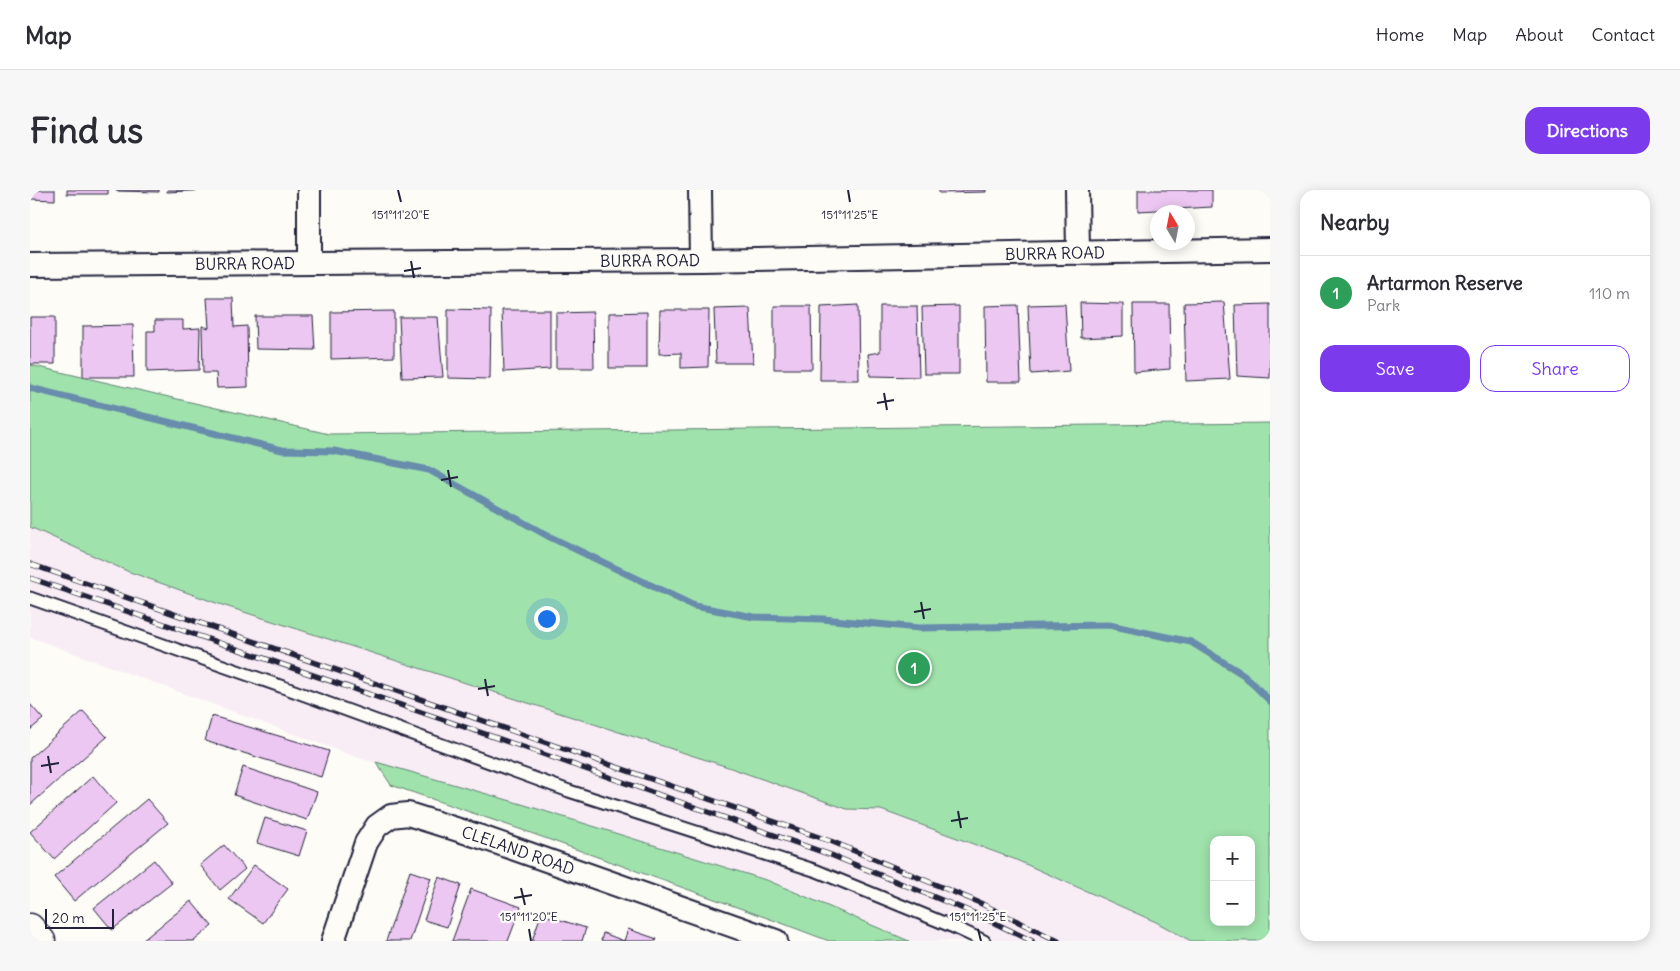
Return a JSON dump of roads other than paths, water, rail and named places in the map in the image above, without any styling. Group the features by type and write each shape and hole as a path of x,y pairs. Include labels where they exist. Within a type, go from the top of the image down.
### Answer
{"street":[{"path":"309,190 310,262"},
{"path":"700,190 701,260"},
{"path":"1077,190 1078,253"},
{"name":"BURRA ROAD","path":"30,265 701,260 1270,249"},
{"name":"CLELAND ROAD","path":"333,941 366,843 377,826 391,816 408,814 484,838 776,941"},
{"path":"30,928 41,941"}],"lane":[{"path":"30,598 292,690 568,791 817,871 984,941"}],"waterway":[{"path":"30,388 282,450 334,451 429,470 548,536 694,606 754,617 823,619 919,628 1109,625 1191,642 1244,675 1270,701"}],"railway":[{"path":"30,564 833,842 980,903 1058,941"},
{"path":"30,578 831,855 976,914 1032,941"}],"place":[{"name":"Artarmon Reserve","path":"914,668"}]}
